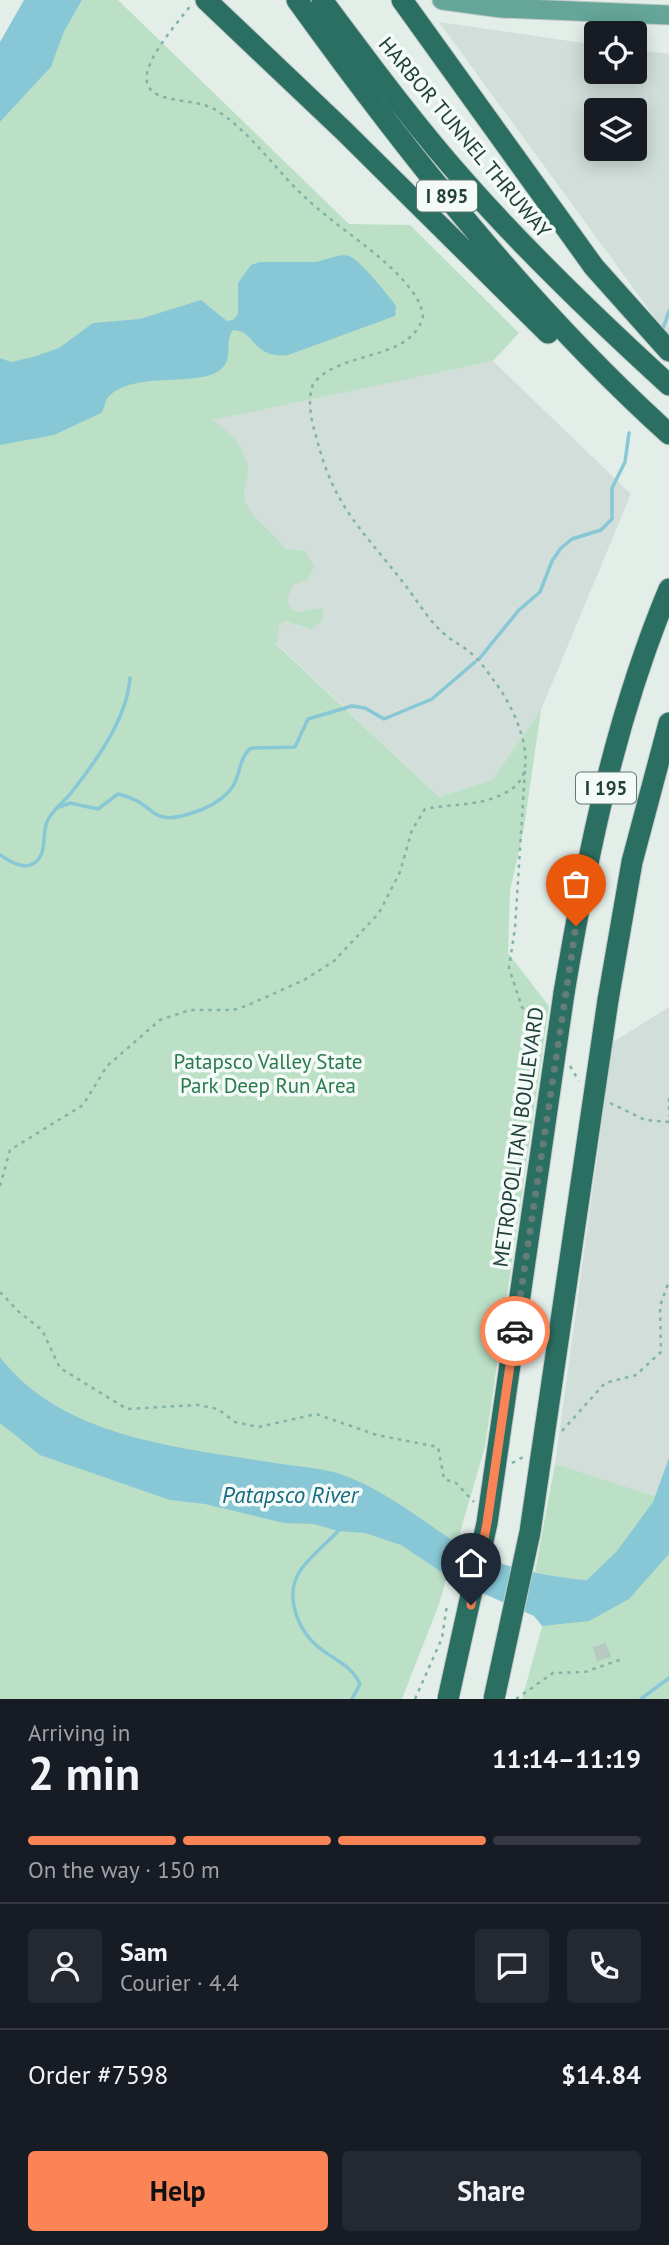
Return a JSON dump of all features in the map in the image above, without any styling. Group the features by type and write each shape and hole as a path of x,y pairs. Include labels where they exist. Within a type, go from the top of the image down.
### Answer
{"highway":[{"path":"206,0 344,131 570,354 611,380"},
{"name":"I 895","path":"297,0 407,148 527,290 611,380 669,434"},
{"name":"HARBOR TUNNEL THRUWAY","path":"322,0 398,100 466,183 538,262 669,385"},
{"path":"402,0 594,267 669,351"},
{"name":"METROPOLITAN BOULEVARD","path":"448,1699 487,1523 564,993 590,851 614,752 639,670 669,589"},
{"name":"I 195","path":"494,1699 530,1532 607,1000 632,862 669,723"}],"main road":[{"path":"442,0 501,8 669,15"}],"path":[{"path":"195,0 149,64 146,82 151,90 162,99 201,102 231,120 307,200 388,264 419,301 423,318 412,337 403,344 326,371 313,384 310,409 329,482 346,513 441,632 475,657 513,713 523,741 525,807 509,968 523,1007 545,1035"},
{"path":"0,1186 10,1150 83,1105 107,1066 160,1020 190,1010 233,1010 246,1006 304,980 334,961 379,912 400,872 418,817 425,809 459,807 512,789 523,775 525,764"},
{"path":"568,1063 583,1087"},
{"path":"669,1098 669,1116"},
{"path":"609,1102 645,1120 669,1122"},
{"path":"558,1435 605,1383 636,1376 661,1352 660,1306 669,1281"},
{"path":"0,1292 42,1330 60,1368 127,1409 198,1405 218,1409 235,1422 259,1427 316,1414 336,1419 377,1435 438,1447 444,1479 456,1483 474,1503"},
{"path":"512,1463 524,1456"},
{"path":"415,1699 442,1638 447,1605"},
{"path":"516,1699 553,1673 585,1672 622,1660"}],"shaded area":[{"path":"439,22 584,43 584,84 647,84 647,51 669,54 669,337"},
{"path":"493,361 631,494 541,710 492,780 439,797 219,589 187,424"},
{"path":"669,1007 669,1458 655,1496 555,1464 613,1042"}],"green space":[{"name":"Patapsco Valley State Park Deep Run Area","path":"82,0 118,0 349,224 410,225 519,333 493,361 212,420 231,435 245,456 248,472 244,495 250,510 285,549 305,551 314,567 307,580 293,585 287,599 291,609 298,612 321,608 324,612 323,619 312,629 285,621 279,625 276,644 439,797 492,780 541,710 524,828 510,891 508,953 549,1006 485,1447 439,1604 402,1699 0,1699 0,122 51,67 64,32"},
{"path":"669,1458 669,1699 522,1699 542,1627 535,1572 555,1464 655,1496"}],"water":[{"path":"24,0 82,0 64,32 51,67 0,122 0,42"},
{"path":"337,256 349,256 366,271 396,306 395,316 288,355 267,353 247,335 233,330 229,338 226,362 215,373 203,377 138,383 123,387 108,397 101,413 54,435 0,445 0,358 11,362 33,357 59,348 93,323 140,319 201,300 227,321 233,320 238,314 238,283 251,265 260,262 316,262"},
{"name":"Patapsco River","path":"0,1357 25,1384 55,1405 87,1421 122,1434 196,1451 337,1473 388,1497 477,1554 507,1566 558,1577 587,1580 617,1551 653,1502 669,1458 669,1554 629,1599 589,1621 542,1626 534,1616 455,1581 401,1545 365,1533 338,1531 314,1524 284,1523 205,1504 170,1500 40,1455 0,1423"}],"building":[{"path":"605,1644 610,1656 598,1660 594,1648"}],"waterway":[{"path":"662,331 669,311"},
{"path":"479,659 519,610 540,592 552,561 561,548 572,539 601,530 612,519 612,488 625,462 629,433"},
{"path":"59,807 70,803 98,809 118,794 132,798 162,817 171,818 203,809 220,800 230,790 236,781 244,756 251,748 295,747 308,719 352,706 365,708 384,719 432,699 475,662"},
{"path":"0,855 22,866 30,865 40,857 49,818 81,781 109,739 123,709 130,678"},
{"path":"340,1529 302,1568 296,1578 293,1601 300,1623 313,1642 357,1678 360,1684 352,1699"},
{"path":"641,1699 669,1678"}],"way so far":[{"path":"515,1331 576,926"}],"route":[{"path":"471,1605 487,1523 515,1331"}]}
